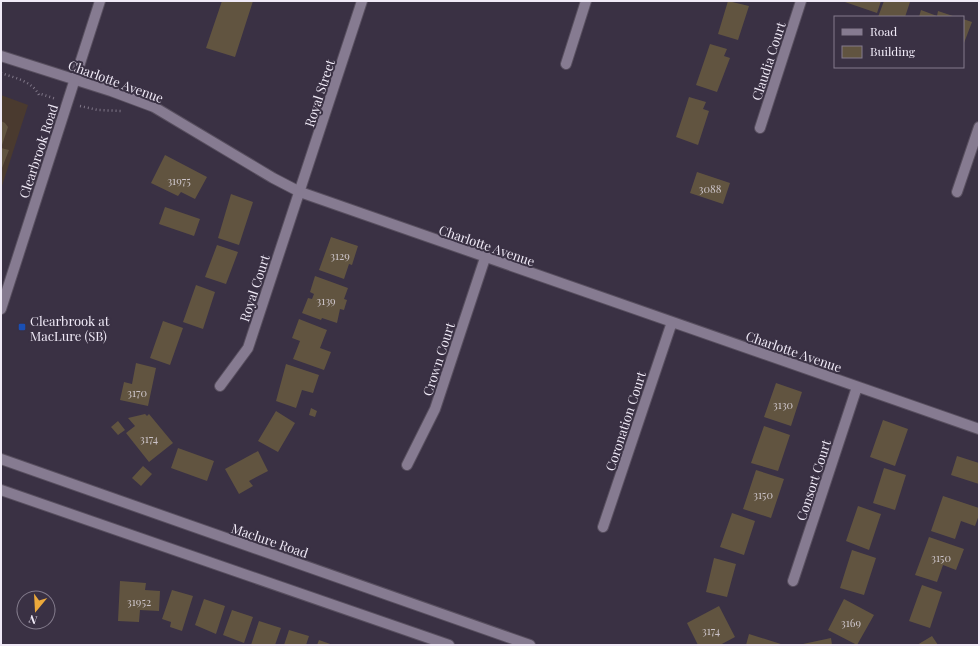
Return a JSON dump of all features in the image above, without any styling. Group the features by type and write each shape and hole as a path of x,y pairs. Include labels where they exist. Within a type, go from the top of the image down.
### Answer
{"street":[{"name":"Clearbrook Road","path":"1,310 100,1"},
{"name":"Royal Street","path":"300,192 362,1"},
{"path":"566,64 586,1"},
{"name":"Claudia Court","path":"760,128 801,1"},
{"name":"Charlotte Avenue","path":"1,56 74,79 154,107 272,178 300,192 485,258 979,429"},
{"path":"957,192 979,127"},
{"name":"Royal Court","path":"220,386 248,348 300,192"},
{"name":"Crown Court","path":"407,465 435,409 485,258"},
{"name":"Coronation Court","path":"603,527 672,322"},
{"name":"Consort Court","path":"794,581 857,386"},
{"name":"Maclure Road","path":"1,459 530,645"},
{"path":"1,490 449,645"}],"path":[{"path":"1,73 30,84 36,88 39,95 41,94"},
{"path":"95,110 117,110 128,113"}],"shaded area":[{"path":"1,95 28,105 1,189"}],"building":[{"path":"222,1 253,1 235,57 206,48"},
{"path":"728,1 749,6 738,40 718,34"},
{"path":"842,1 881,1 877,13"},
{"path":"884,1 910,2 905,16 878,16"},
{"path":"921,10 937,16 919,16"},
{"path":"938,11 953,16 937,16"},
{"path":"964,19 972,22 964,43"},
{"path":"710,44 727,49 724,56 730,58 717,92 696,85"},
{"path":"689,97 706,102 703,109 709,111 698,145 676,137"},
{"path":"1,121 8,127 1,148"},
{"path":"1,148 9,150 2,168 1,168"},
{"path":"165,155 207,177 195,199 181,192 178,196 151,183"},
{"path":"697,172 730,183 723,204 690,193"},
{"path":"231,194 253,202 239,245 218,238"},
{"path":"165,207 200,219 194,236 159,224"},
{"path":"331,237 358,246 352,265 349,264 344,279 319,270"},
{"path":"217,245 238,252 226,284 205,277"},
{"path":"315,276 348,288 344,299 347,300 344,310 340,309 337,323 322,318 321,320 302,313 308,298 312,299 314,294 310,292"},
{"path":"196,285 215,292 203,329 183,322"},
{"path":"299,319 327,330 320,348 331,352 324,370 293,359 300,341 292,338"},
{"path":"163,321 183,328 170,365 150,358"},
{"path":"136,363 156,368 148,406 120,400 124,382 132,384"},
{"path":"286,364 319,375 313,393 302,390 296,408 276,401"},
{"path":"776,383 802,392 791,426 764,417"},
{"path":"311,408 317,411 315,417 309,415"},
{"path":"276,411 295,423 278,452 258,441"},
{"path":"145,414 147,416 149,414 173,443 149,462 126,433 135,426 128,418"},
{"path":"883,420 908,429 895,466 870,457"},
{"path":"118,421 125,430 118,435 111,427"},
{"path":"764,426 790,435 778,471 751,463"},
{"path":"178,448 214,461 207,481 171,468"},
{"path":"258,451 268,471 249,481 253,486 239,494 225,469"},
{"path":"957,456 979,463 979,484 951,475"},
{"path":"143,466 152,474 141,486 132,478"},
{"path":"884,468 906,475 895,510 873,503"},
{"path":"756,470 784,479 771,518 743,509"},
{"path":"943,496 979,508 979,515 975,526 961,521 955,539 931,531"},
{"path":"858,506 881,514 869,550 846,541"},
{"path":"732,513 755,521 744,555 720,547"},
{"path":"929,537 964,549 956,570 943,565 937,582 915,575"},
{"path":"852,550 876,558 864,595 840,588"},
{"path":"714,558 736,564 727,597 706,592"},
{"path":"120,581 146,583 145,590 160,591 159,611 140,610 139,622 118,621"},
{"path":"922,585 942,592 930,628 909,621"},
{"path":"172,590 193,596 182,631 170,627 171,622 162,619"},
{"path":"204,599 225,606 216,634 195,625"},
{"path":"844,599 874,615 857,645 828,630"},
{"path":"719,606 735,637 720,645 698,645 687,623"},
{"path":"232,610 253,617 244,643 223,635"},
{"path":"259,621 281,628 275,645 251,645"},
{"path":"289,630 309,636 306,645 284,645"},
{"path":"749,634 784,645 746,645"},
{"path":"932,636 938,645 917,645"},
{"path":"831,638 832,645 803,645 803,644"},
{"path":"319,640 333,645 317,645"}],"place":[{"name":"Clearbrook at MacLure (SB)","path":"22,327"}]}
